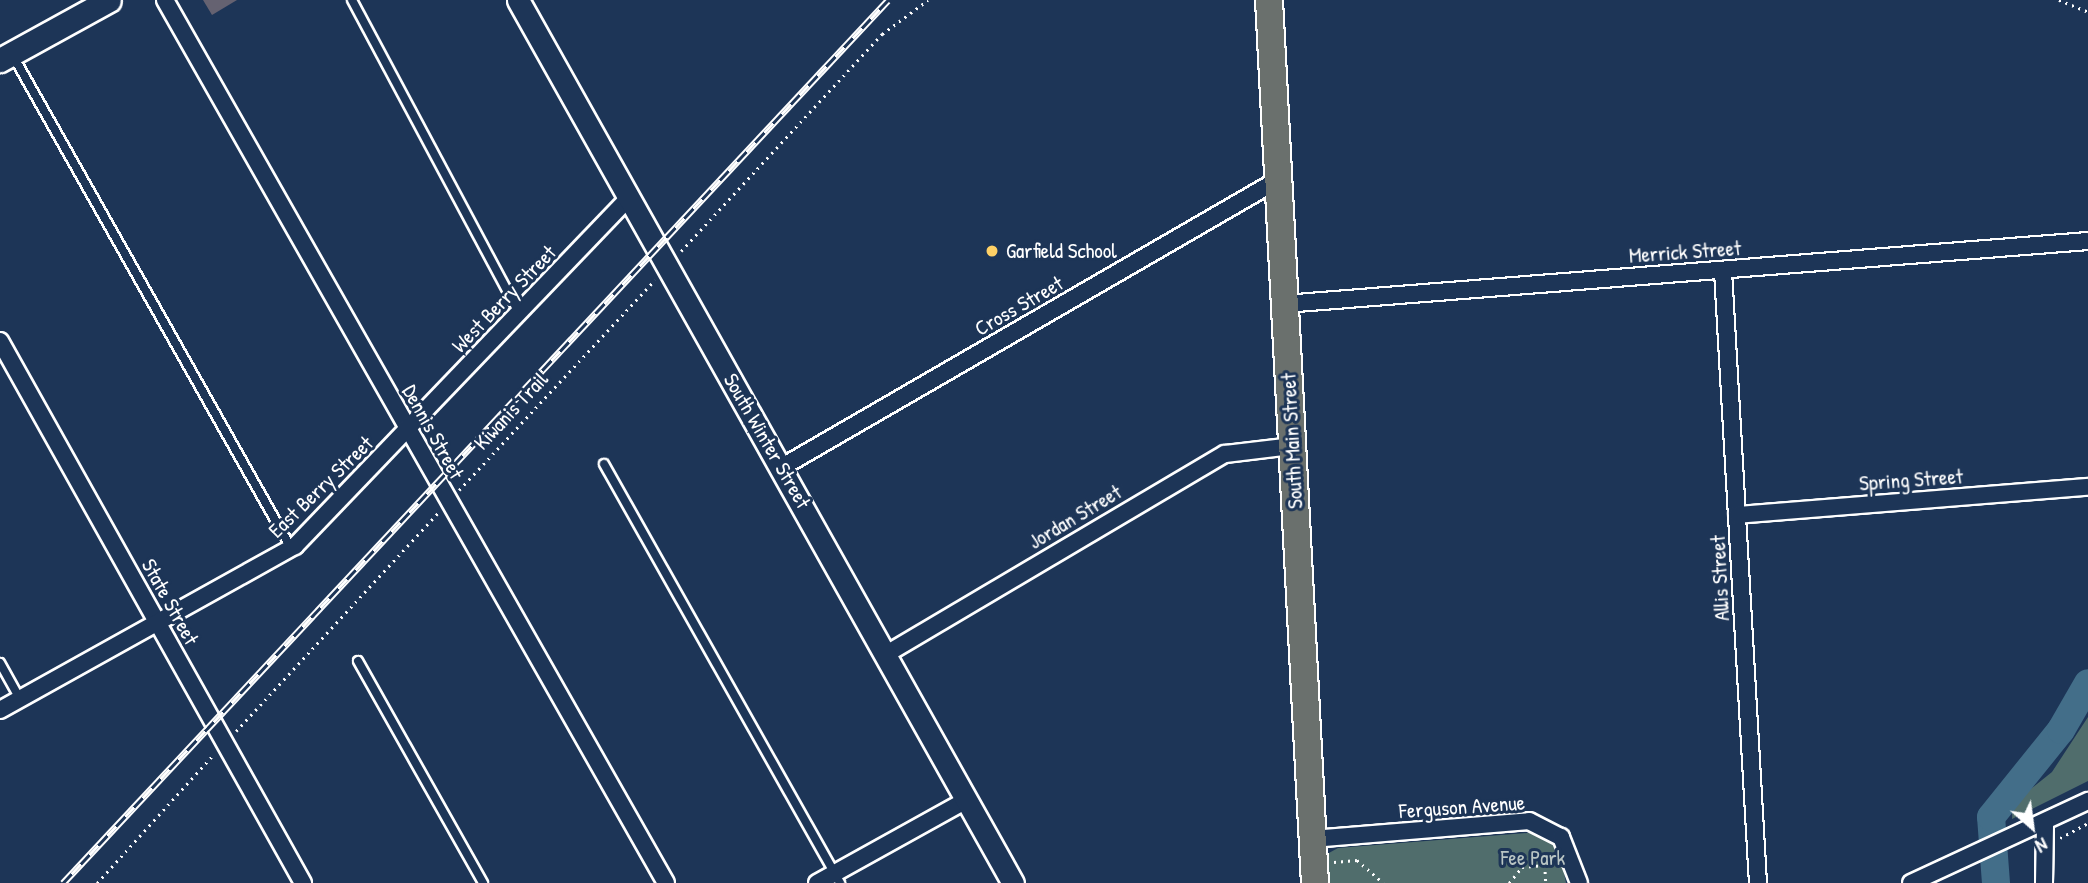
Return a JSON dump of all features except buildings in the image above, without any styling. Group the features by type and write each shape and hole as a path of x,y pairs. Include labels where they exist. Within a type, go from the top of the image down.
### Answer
{"main road":[{"path":"6,56 109,0"},
{"name":"South Main Street","path":"1269,0 1276,181 1315,883"}],"street":[{"name":"Dennis Street","path":"165,0 666,883"},
{"name":"South Winter Street","path":"518,0 667,268 888,653 1013,883"},
{"name":"Cross Street","path":"782,467 1276,181"},
{"name":"West Berry Street","path":"408,429 629,198"},
{"name":"Merrick Street","path":"1284,304 2088,241"},
{"name":"Allis Street","path":"1723,271 1758,883"},
{"name":"State Street","path":"0,341 303,883"},
{"name":"East Berry Street","path":"0,710 291,548 408,429"},
{"name":"Jordan Street","path":"888,653 1225,454 1292,446"},
{"name":"Spring Street","path":"1737,515 2088,487"},
{"path":"817,883 838,878 967,800"},
{"path":"1911,883 2045,824 2088,801"},
{"name":"Ferguson Avenue","path":"1312,839 1530,821 1561,837 1579,883"},
{"path":"2043,883 2045,824"}],"lane":[{"path":"352,0 520,314"},
{"path":"6,56 291,548"},
{"path":"604,464 838,878"},
{"path":"358,662 484,883"},
{"path":"0,663 20,699"}],"path":[{"name":"Kiwanis Trail","path":"97,883 882,34 928,0"},
{"path":"2059,0 2088,12"},
{"path":"1334,862 1357,860 1384,883"},
{"path":"1509,883 1522,867 1545,865 1546,883"}],"green space":[{"path":"2088,717 2088,781 2012,819 2013,803 2052,772"},
{"name":"Fee Park","path":"1539,832 1558,843 1566,883 1329,883 1327,854 1338,848"}],"waterway":[{"path":"1996,883 1991,817 2061,730 2088,683"}],"railway":[{"path":"63,883 888,0"}],"place":[{"name":"Garfield School","path":"992,251"}]}
